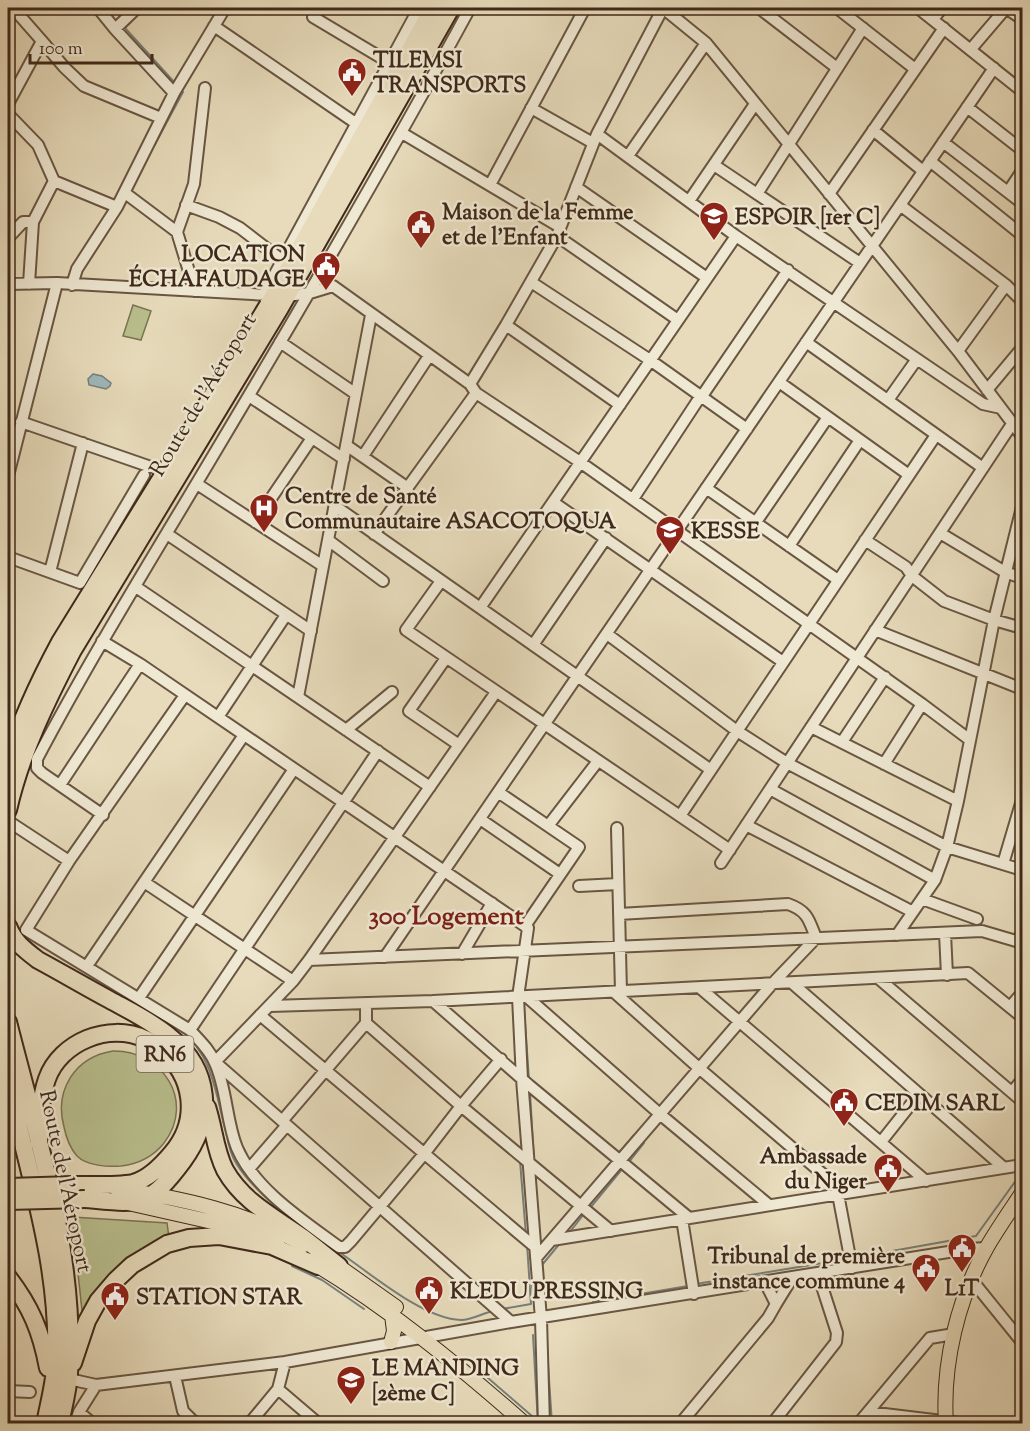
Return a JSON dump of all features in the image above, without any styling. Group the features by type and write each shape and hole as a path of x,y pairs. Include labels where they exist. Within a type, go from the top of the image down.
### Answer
{"highway":[{"name":"Route de l'Aéroport","path":"8,810 14,782 46,701 274,296 421,8"},
{"name":"Route de l'Aéroport","path":"8,761 19,726 40,678 60,642 451,8"},
{"path":"8,926 12,936 22,948 38,960 168,1035 183,1050 192,1063 202,1087 225,1169 234,1184 249,1200 272,1218 339,1266"},
{"name":"Route de l'Aéroport","path":"8,1022 39,1143 66,1273 69,1308 69,1377 60,1424"},
{"name":"RN6","path":"8,1187 82,1189 132,1183 150,1174 178,1147 186,1131 190,1108 187,1082 170,1057 145,1039 119,1033 95,1035 74,1045 56,1061 47,1078 42,1098 39,1143"},
{"name":"Route de l'Aéroport","path":"8,1081 47,1250 54,1303 56,1362 45,1424"},
{"path":"8,1093 14,1110"},
{"path":"8,1201 82,1189 128,1203 144,1200 164,1186 193,1147 202,1127 206,1104"},
{"path":"69,1377 87,1320 98,1301 132,1265 167,1245 189,1238 219,1236 272,1246 318,1266"},
{"path":"8,1277 34,1318 43,1344 51,1389"}],"main road":[{"path":"82,1189 154,1194 232,1212 299,1243 339,1266 393,1305 426,1339 525,1424"},
{"path":"946,1422 947,1379 954,1334 971,1279 987,1248 1022,1196"},
{"path":"128,1203 248,1230 284,1245 426,1339"},
{"path":"390,1342 394,1331 392,1315"}],"street":[{"path":"13,8 64,68 84,86 161,118"},
{"path":"98,8 174,93"},
{"path":"115,29 137,8"},
{"path":"72,285 77,269 117,207 174,93 225,8"},
{"path":"274,296 283,261 421,8"},
{"path":"103,815 37,768 37,759 102,641 310,293 402,133 470,8"},
{"path":"490,185 585,8"},
{"path":"374,534 408,488 473,389 558,231 595,139 663,8 706,43 958,351 1023,436"},
{"path":"759,8 837,68"},
{"path":"837,8 915,69"},
{"path":"918,8 1023,91"},
{"path":"933,19 942,8"},
{"path":"971,50 1006,8 1023,19"},
{"path":"313,17 390,63"},
{"path":"214,26 357,124"},
{"path":"757,194 863,28"},
{"path":"829,194 944,28"},
{"path":"8,104 42,41"},
{"path":"628,156 706,43"},
{"path":"386,957 994,68"},
{"path":"195,291 177,232 194,184 205,88"},
{"path":"689,201 755,104"},
{"path":"967,107 1023,150"},
{"path":"531,108 628,156 736,236 983,404 1001,408"},
{"path":"8,114 38,145 54,181 117,207"},
{"path":"873,130 923,171"},
{"path":"402,133 490,185 558,231 678,320"},
{"path":"943,142 1023,203"},
{"path":"930,161 1023,236"},
{"path":"714,165 860,263"},
{"path":"1008,192 1023,171"},
{"path":"29,284 33,222 54,181"},
{"path":"576,187 707,278"},
{"path":"124,193 177,232"},
{"path":"186,205 219,217 240,228 283,261"},
{"path":"900,206 1006,285 1023,301"},
{"path":"8,238 24,222 33,222"},
{"path":"480,608 736,236"},
{"path":"633,499 788,270"},
{"path":"531,282 650,360 747,429"},
{"path":"8,476 57,283"},
{"path":"8,284 57,283 274,296 310,293 333,286 473,389 633,499 885,677 970,740"},
{"path":"958,351 1006,285"},
{"path":"298,697 371,315"},
{"path":"507,325 620,405"},
{"path":"280,342 356,394"},
{"path":"806,342 983,468"},
{"path":"987,390 1020,355"},
{"path":"363,456 429,356"},
{"path":"888,400 917,359"},
{"path":"779,382 909,475"},
{"path":"249,396 344,459"},
{"path":"756,522 828,417"},
{"path":"8,557 80,583 147,471 83,443 21,422"},
{"path":"721,863 1012,424"},
{"path":"680,816 936,435"},
{"path":"255,522 312,438"},
{"path":"789,546 860,440"},
{"path":"50,572 83,443"},
{"path":"346,445 408,488"},
{"path":"197,484 323,566"},
{"path":"706,488 838,580"},
{"path":"553,502 783,662"},
{"path":"335,506 711,770"},
{"path":"897,935 935,880 947,847 994,620 1005,573 1020,529 1023,507"},
{"path":"940,533 1005,573 1023,578"},
{"path":"167,534 311,631"},
{"path":"533,645 606,538"},
{"path":"328,540 383,581"},
{"path":"865,540 906,567 912,576 944,601 994,620 1023,628"},
{"path":"441,581 406,630 730,850"},
{"path":"136,587 430,787"},
{"path":"218,717 286,615"},
{"path":"875,630 1023,689"},
{"path":"607,634 737,731 788,763 947,847 1023,870"},
{"path":"102,641 140,664 528,928 523,997 522,1078 541,1319 544,1424"},
{"path":"446,658 409,711 459,746"},
{"path":"60,785 140,664"},
{"path":"842,742 885,677"},
{"path":"346,730 392,692"},
{"path":"215,1062 270,1006 309,960 496,692"},
{"path":"185,695 69,861 26,930 190,1030 215,1062 511,1322"},
{"path":"884,764 922,704"},
{"path":"812,727 958,801"},
{"path":"87,966 244,735"},
{"path":"190,1030 378,751"},
{"path":"548,826 598,761"},
{"path":"140,998 294,769"},
{"path":"770,789 935,880"},
{"path":"498,792 579,847 525,926"},
{"path":"1003,864 1023,800"},
{"path":"480,819 560,874"},
{"path":"8,821 69,861"},
{"path":"746,825 913,912"},
{"path":"617,828 620,947 617,992"},
{"path":"144,882 293,981"},
{"path":"579,886 618,884"},
{"path":"922,899 976,919"},
{"path":"462,954 492,903"},
{"path":"619,914 788,904 807,915 816,939"},
{"path":"309,960 982,931 1017,941 1023,934"},
{"path":"945,933 947,975"},
{"path":"536,1253 551,1240 621,1161 772,984 816,939"},
{"path":"270,1006 523,997 968,974 1023,1017"},
{"path":"878,978 1023,1101"},
{"path":"792,983 1002,1167"},
{"path":"700,988 926,1181"},
{"path":"617,992 699,1069 842,1194 852,1268"},
{"path":"1010,1007 1023,993"},
{"path":"523,997 769,1205"},
{"path":"433,1001 685,1218 694,1294"},
{"path":"249,1169 326,1070 366,1023 366,1004"},
{"path":"260,1015 424,1154 536,1253"},
{"path":"366,1023 611,1231"},
{"path":"215,1062 237,1147 249,1169 289,1210 339,1247 345,1247 501,1059"},
{"path":"1012,1092 1023,1080"},
{"path":"881,1142 919,1094"},
{"path":"551,1240 1023,1165"},
{"path":"69,1377 96,1385 285,1362 390,1342 426,1339 511,1322 987,1248"},
{"path":"772,1424 836,1342 837,1333 818,1274"},
{"path":"680,1424 768,1318 792,1278"},
{"path":"971,1279 1023,1342"},
{"path":"765,1282 776,1304"},
{"path":"858,1424 930,1338 954,1334"},
{"path":"249,1424 278,1389 285,1362"},
{"path":"175,1376 183,1411 196,1424"},
{"path":"75,1424 79,1412 96,1385"},
{"path":"278,1389 319,1424"},
{"path":"8,1391 30,1392"},
{"path":"79,1412 93,1424"},
{"path":"868,1412 967,1424"}],"green space":[{"path":"133,305 151,311 141,340 123,336"},
{"path":"113,1051 131,1053 146,1059 169,1081 175,1095 176,1111 173,1127 164,1143 145,1159 121,1166 92,1164 77,1156 67,1138 62,1113 62,1100 70,1077 88,1060"},
{"path":"72,1217 167,1223 169,1238 83,1320"}],"water":[{"path":"93,374 102,376 111,383 110,386 106,389 89,385 88,379"}],"waterway":[{"path":"144,8 125,28 175,83"},
{"path":"154,146 183,92 181,90"},
{"path":"8,878 10,912 13,920"},
{"path":"524,1008 529,1080"},
{"path":"182,1031 201,1052 207,1064 216,1091 229,1148 234,1159 253,1185 287,1217"},
{"path":"530,1092 534,1161"},
{"path":"617,1155 634,1135"},
{"path":"629,1162 644,1143"},
{"path":"592,1185 613,1160"},
{"path":"520,1161 526,1235"},
{"path":"590,1208 623,1168"},
{"path":"535,1172 537,1206"},
{"path":"853,1258 976,1236 1022,1172"},
{"path":"569,1233 584,1214"},
{"path":"311,1234 322,1241"},
{"path":"542,1265 561,1242"},
{"path":"502,1309 531,1304 527,1244"},
{"path":"339,1252 397,1294 430,1312 446,1318 461,1320 493,1311"},
{"path":"696,1284 847,1259"},
{"path":"292,1266 322,1280 364,1309"},
{"path":"593,1302 688,1286"},
{"path":"533,1335 538,1424"},
{"path":"465,1358 540,1423"},
{"path":"548,1364 552,1424"}],"place":[{"name":"TILEMSI TRANSPORTS","path":"352,98"},
{"name":"ESPOIR [1er C]","path":"714,242"},
{"name":"Maison de la Femme et de l'Enfant","path":"421,250"},
{"name":"LOCATION ÉCHAFAUDAGE","path":"326,292"},
{"name":"Centre de Santé Communautaire ASACOTOQUA","path":"264,534"},
{"name":"KESSE","path":"670,556"},
{"name":"CEDIM SARL","path":"844,1128"},
{"name":"Ambassade du Niger","path":"888,1194"},
{"name":"L1T","path":"962,1274"},
{"name":"Tribunal de première instance commune 4","path":"926,1294"},
{"name":"KLEDU PRESSING","path":"429,1316"},
{"name":"STATION STAR","path":"115,1322"},
{"name":"LE MANDING [2ème C]","path":"351,1406"}],"district":[{"name":"300 Logement","path":"446,915"}]}
